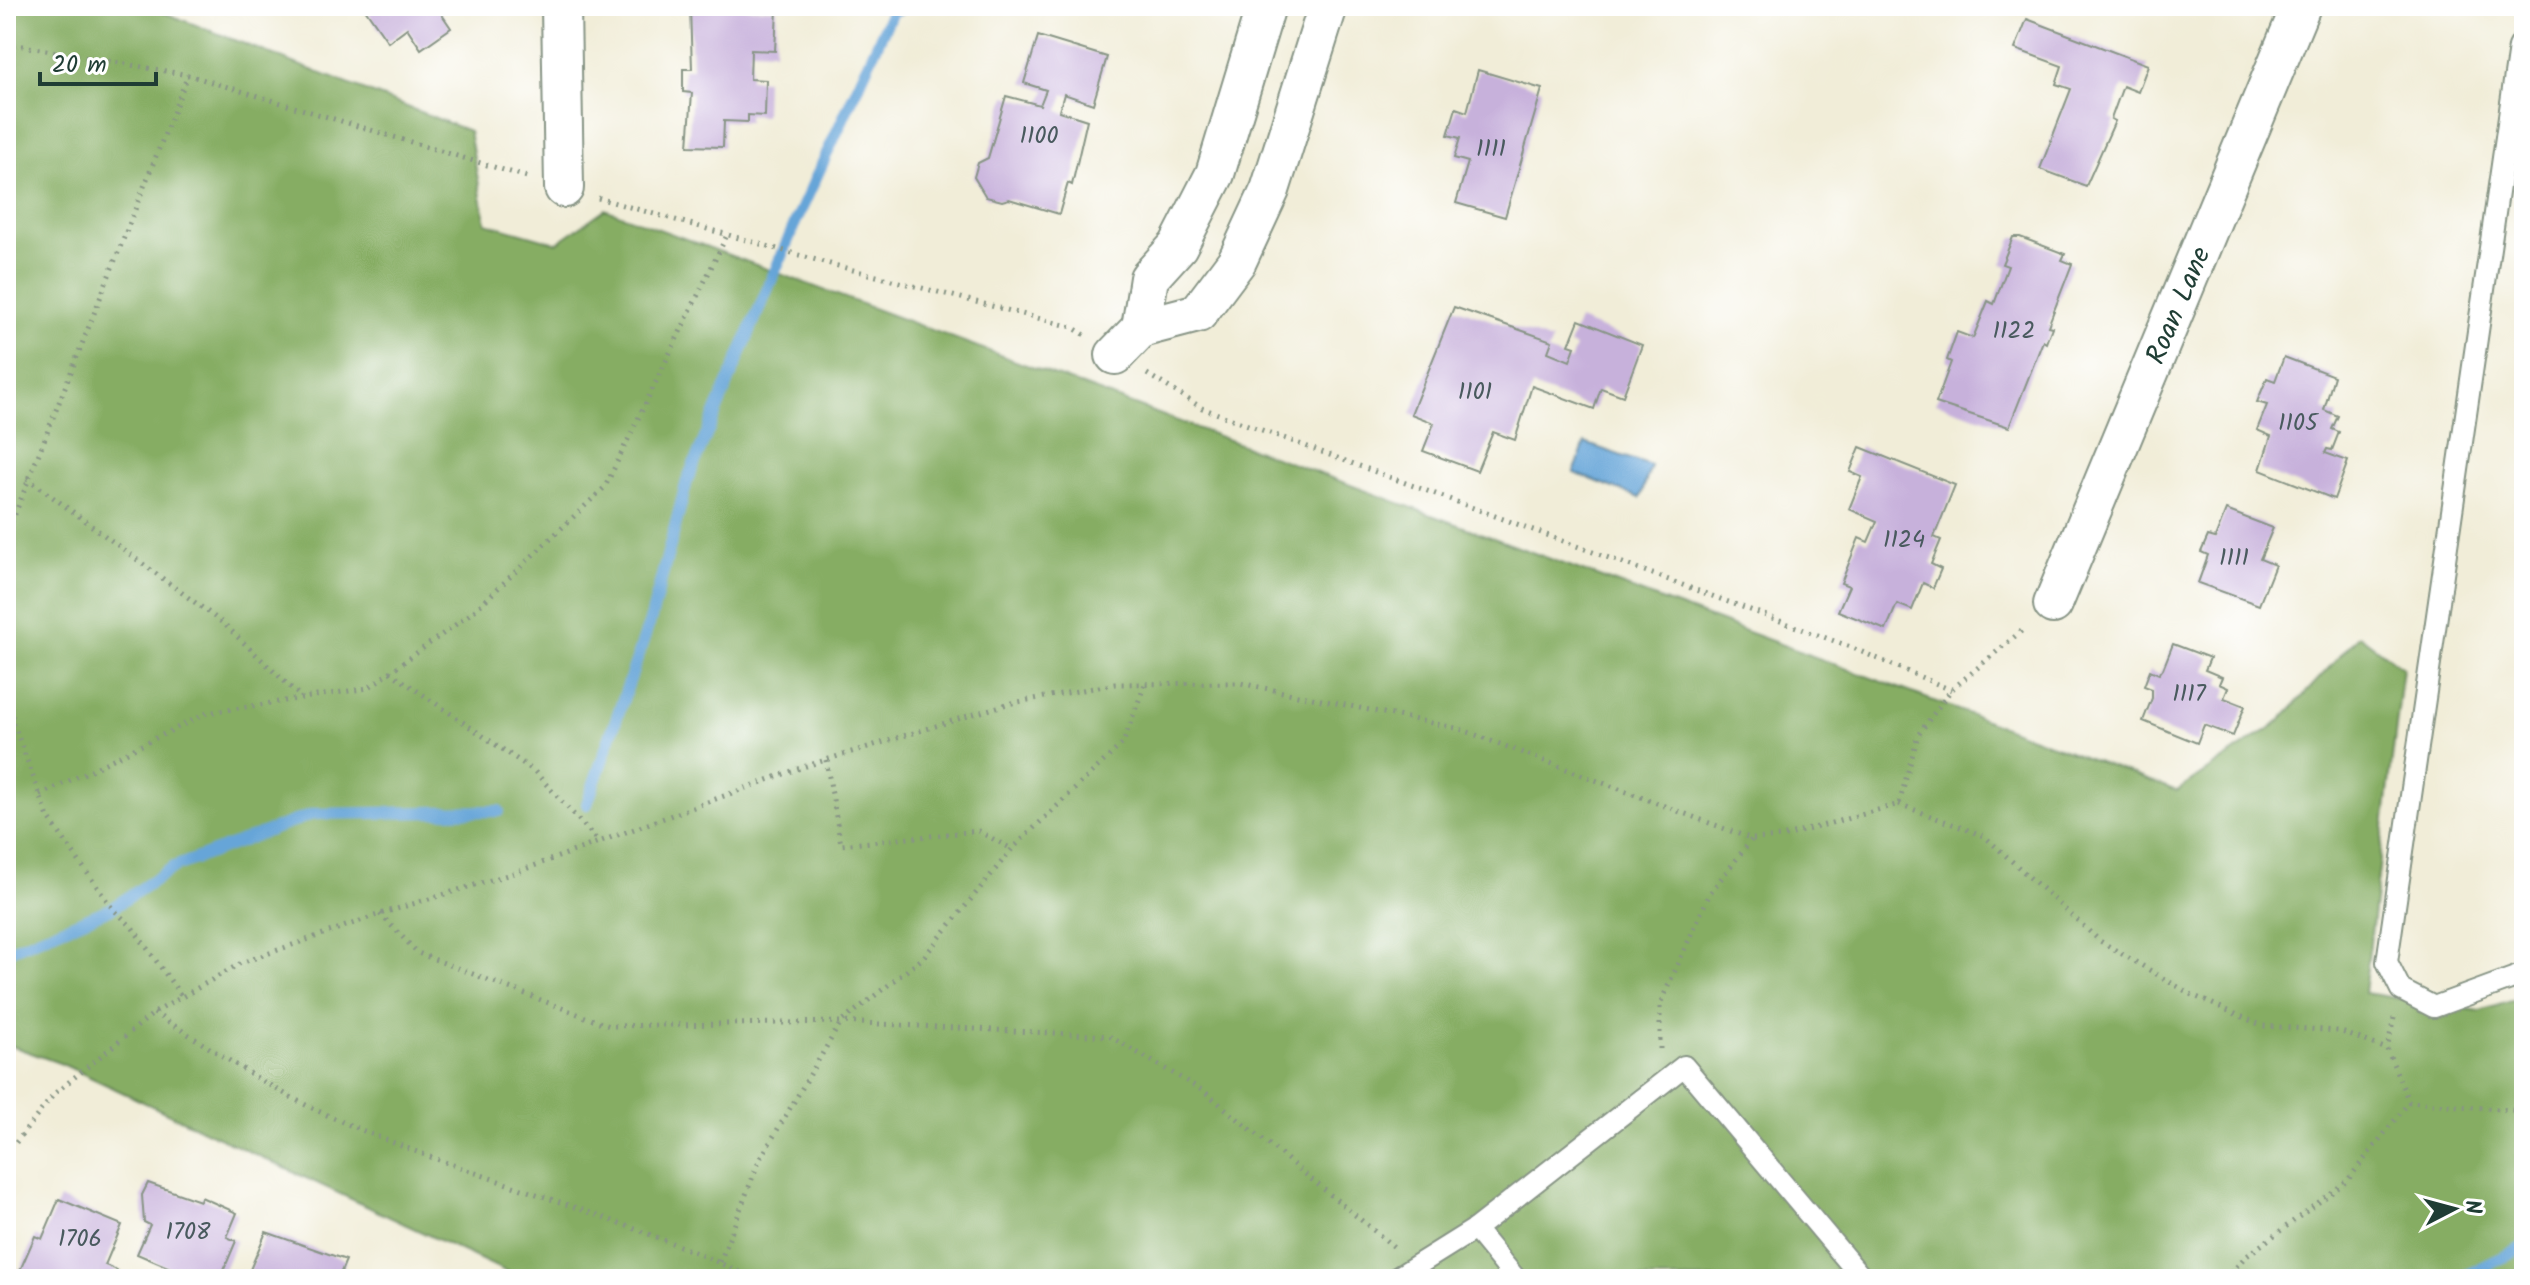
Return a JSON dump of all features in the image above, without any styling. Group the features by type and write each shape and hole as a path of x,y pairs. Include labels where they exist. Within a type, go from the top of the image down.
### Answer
{"street":[{"path":"561,6 564,188"},
{"path":"1141,328 1149,278 1178,246 1215,174 1266,6"},
{"path":"1115,355 1141,328 1198,313 1237,261 1270,190 1328,6"},
{"name":"Roan Lane","path":"2053,604 2301,6"}],"lane":[{"path":"2524,38 2517,62 2387,962 2401,990 2434,1007 2524,974"},
{"path":"1395,1279 1475,1229 1684,1066 1863,1279"},
{"path":"1475,1229 1516,1279"}],"path":[{"path":"6,43 188,75 834,265 1072,327 1202,408 1848,646 1951,690"},
{"path":"6,537 188,75"},
{"path":"40,795 207,713 368,688 473,612 605,487 728,233"},
{"path":"27,478 224,624 302,698"},
{"path":"1899,804 1918,735 1951,690 2053,604"},
{"path":"390,672 534,771 599,842"},
{"path":"6,1155 55,1093 154,1013 241,963 599,842 826,760 1007,704 1115,684 1240,683 1460,729 1752,839 1782,837 1899,804 1984,836 2100,941 2192,995 2263,1026 2339,1031 2387,1049 2409,1102"},
{"path":"6,684 14,725 48,817 112,908 132,927 182,997"},
{"path":"720,1262 759,1161 841,1022 923,958 1012,849 1123,743 1145,684"},
{"path":"826,760 841,845 978,831 1012,849"},
{"path":"1660,1086 1660,1004 1710,893 1752,839"},
{"path":"380,914 418,953 609,1026 841,1022 1109,1036 1205,1092 1417,1265"},
{"path":"154,1013 315,1109 506,1185 720,1262 754,1279"},
{"path":"2409,1102 2524,1111"},
{"path":"2226,1279 2244,1258 2347,1181 2409,1102"}],"green space":[{"path":"6,6 147,6 469,131 486,223 557,243 605,209 2177,791 2279,722 2359,635 2403,668 2364,993 2480,1011 2524,997 2524,1279 522,1279 62,1064 6,1044"}],"water":[{"path":"1585,443 1651,466 1640,498 1574,473"}],"building":[{"path":"363,6 436,6 451,28 421,49 407,28 388,42"},
{"path":"690,7 777,9 775,51 751,50 750,79 766,80 765,116 748,115 748,122 724,121 723,147 688,146 692,93 683,92 683,69 692,69"},
{"path":"2027,19 2148,65 2138,92 2123,86 2111,119 2115,121 2086,186 2040,169 2071,89 2056,84 2062,66 2015,49"},
{"path":"1038,36 1107,57 1093,104 1064,94 1059,111 1087,120 1072,185 1068,183 1059,214 1009,199 1002,201 986,197 974,177 978,163 988,158 1006,96 1040,105 1046,90 1024,83"},
{"path":"1478,70 1542,89 1505,217 1456,203 1468,162 1454,158 1460,138 1448,135 1456,108 1467,112"},
{"path":"2013,237 2065,254 2062,260 2072,264 2048,326 2052,327 2046,343 2043,341 2009,427 1936,403 1951,362 1947,360 1957,332 1973,338 1988,301 1994,304 2008,266 2002,264"},
{"path":"1454,307 1552,341 1548,352 1570,361 1575,347 1569,345 1579,320 1642,345 1623,396 1601,388 1594,409 1532,386 1515,440 1493,432 1477,471 1423,451 1434,423 1411,414"},
{"path":"2284,357 2334,376 2324,410 2338,416 2332,429 2339,432 2332,450 2327,449 2325,453 2348,461 2334,499 2260,470 2271,436 2257,430 2267,405 2257,402 2267,378 2275,381"},
{"path":"1860,447 1955,485 1934,537 1941,540 1931,564 1941,569 1933,588 1923,583 1912,610 1897,604 1886,630 1838,611 1849,586 1841,583 1859,538 1868,542 1877,521 1849,509 1862,477 1850,472"},
{"path":"2226,510 2273,528 2260,559 2275,565 2259,605 2198,583 2208,555 2201,552 2208,536 2215,538"},
{"path":"2173,644 2210,658 2205,670 2222,677 2219,684 2228,688 2224,698 2245,706 2233,736 2204,725 2197,743 2143,721 2152,698 2152,689 2144,686 2150,670 2159,674"},
{"path":"148,1183 200,1201 201,1197 237,1213 227,1237 236,1241 220,1279 207,1279 183,1269 182,1273 137,1254 150,1225 144,1222 142,1195"},
{"path":"59,1199 122,1225 105,1265 117,1270 113,1279 17,1277 35,1236 42,1239"},
{"path":"266,1232 346,1260 338,1279 246,1279"}],"waterway":[{"path":"587,804 651,618 687,481 796,221 892,12 906,6"},
{"path":"6,952 112,908 174,867 313,814 499,811"},
{"path":"2459,1279 2524,1247"}]}
